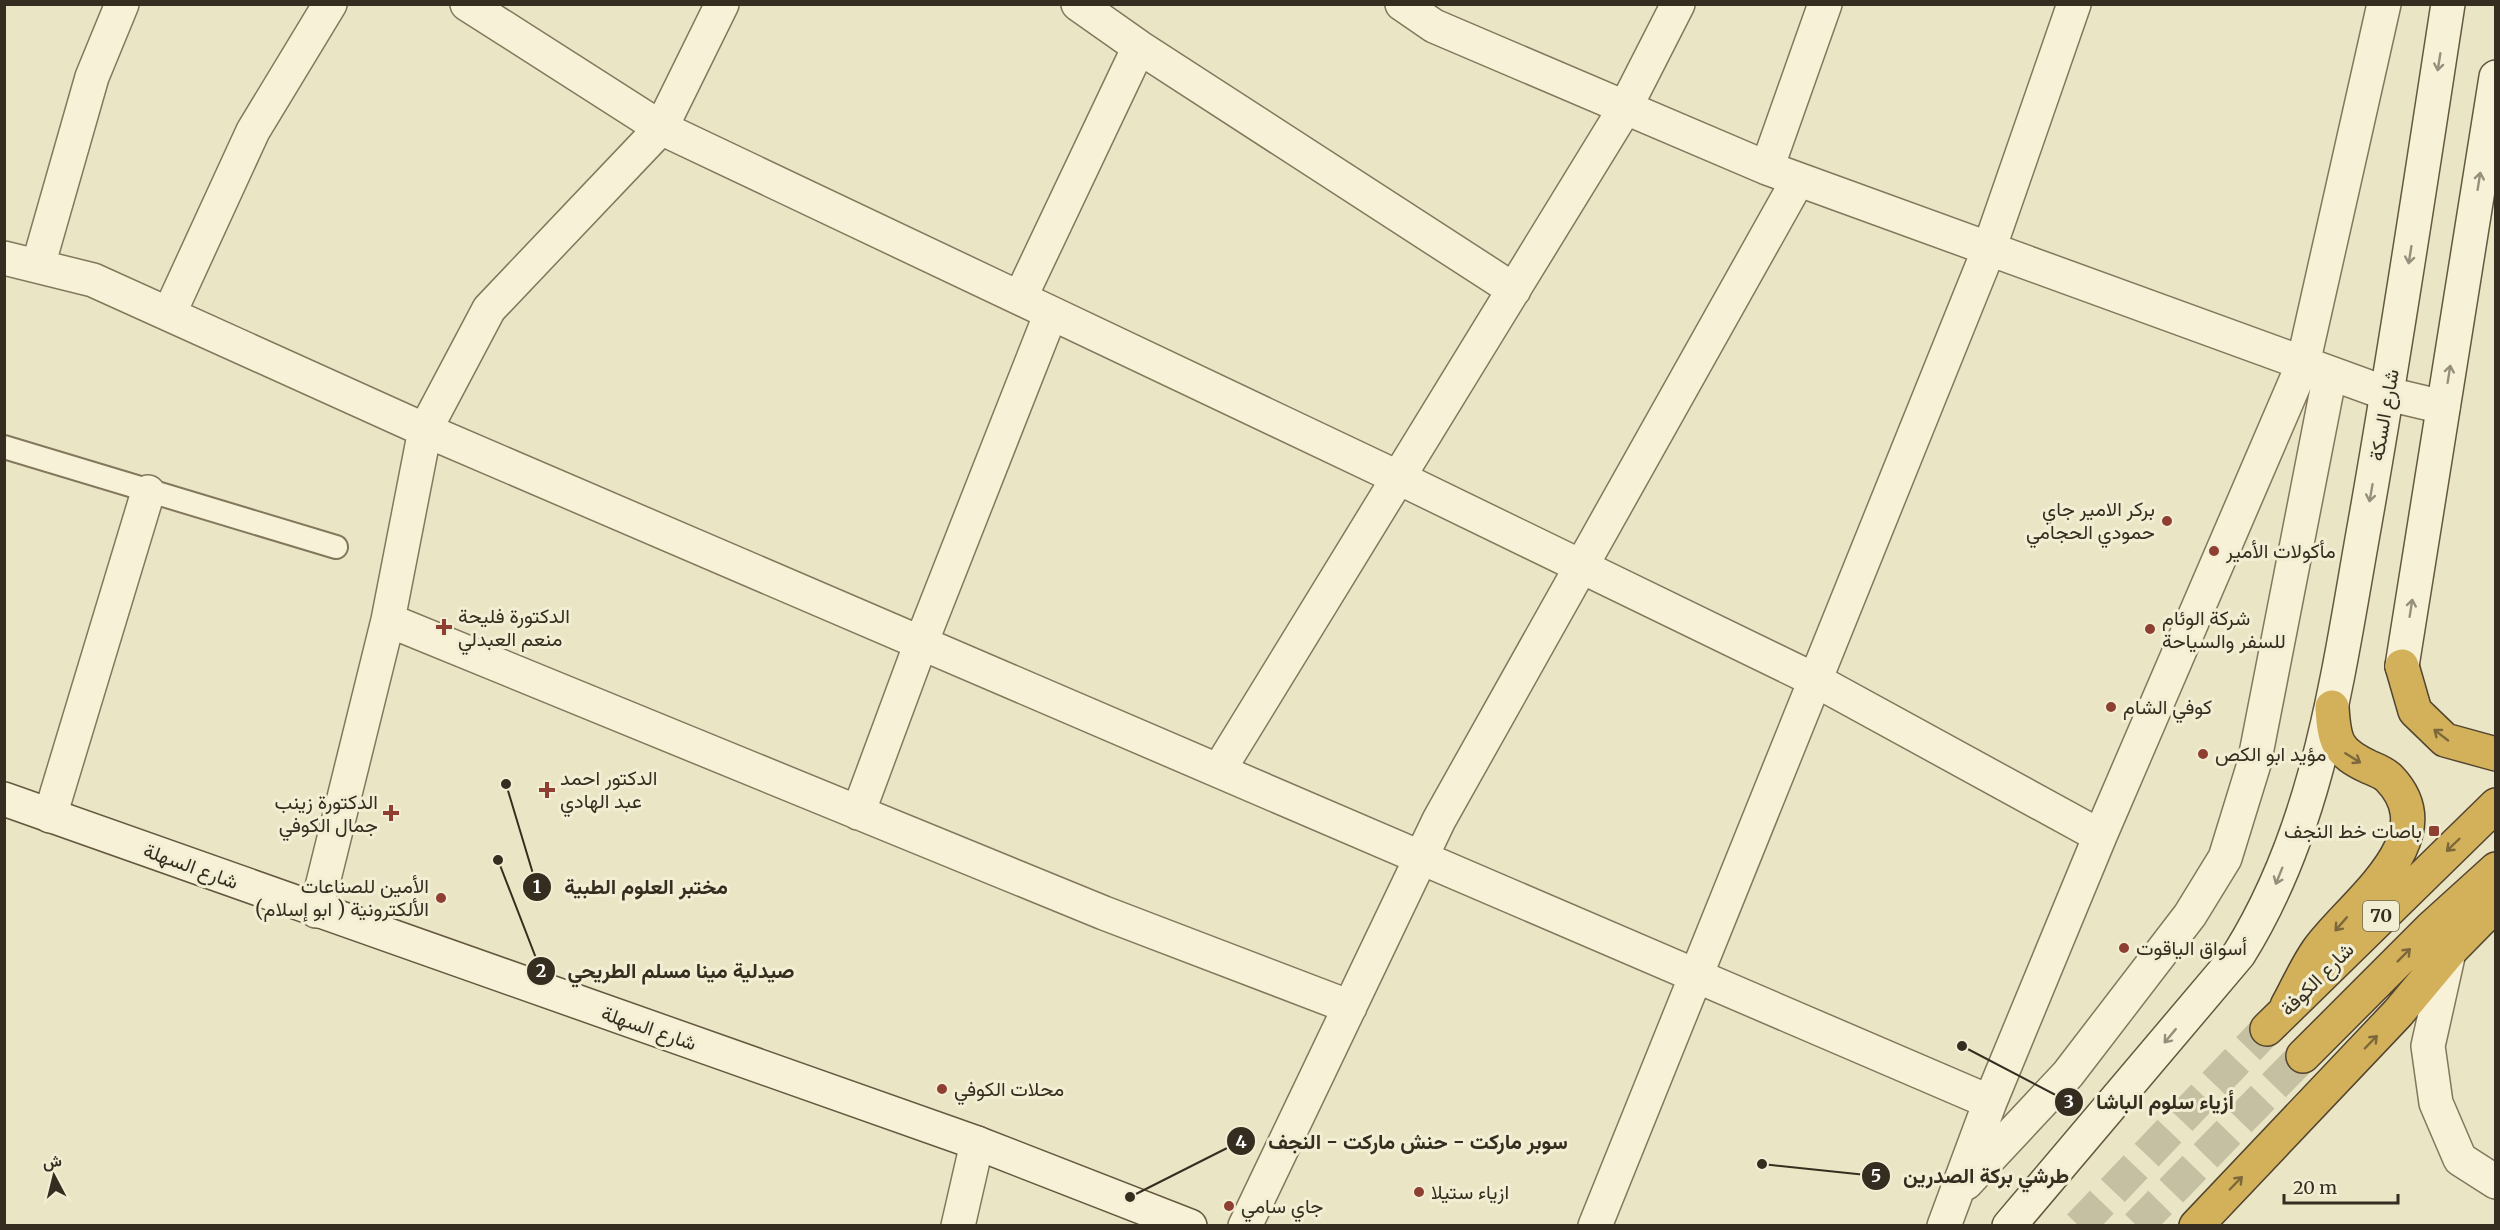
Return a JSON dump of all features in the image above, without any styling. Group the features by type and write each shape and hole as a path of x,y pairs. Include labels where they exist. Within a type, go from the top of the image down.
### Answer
{"highway":[{"path":"2402,666 2415,711 2445,740 2496,754"},
{"name":"شارع الكوفة","path":"2332,707 2333,732 2339,747 2348,757 2387,776 2403,795 2409,812 2408,830 2391,867 2317,951 2277,1018 2496,805"},
{"name":"70","path":"2303,1056 2433,927 2496,869"},
{"path":"2196,1226 2398,1013 2449,952 2496,904"}],"street":[{"path":"38,266 92,77 122,4"},
{"path":"169,314 253,131 330,4"},
{"path":"467,4 661,128 1399,478 1815,680 2100,836"},
{"path":"316,910 388,620 425,430 489,309 661,128 722,4"},
{"path":"1078,4 1139,47 1514,290"},
{"path":"1402,4 1434,26 1767,168 2317,369 2388,394 2443,407"},
{"path":"1220,770 1625,108 1678,4"},
{"path":"1767,168 1825,4"},
{"path":"1595,1226 1989,249 2073,4"},
{"path":"1957,1193 2068,1074 2190,915 2225,858 2254,764 2317,369 2384,4"},
{"name":"شارع السكة","path":"2009,1226 2239,954 2259,922 2301,822 2332,707 2388,394 2448,4"},
{"path":"1020,298 1139,47"},
{"path":"2402,666 2496,77"},
{"path":"1245,1226 1439,820 1798,180"},
{"path":"4,258 93,280 425,430 1990,1102"},
{"path":"858,813 921,643 1051,313"},
{"path":"1944,1226 1990,1102 2100,836 2317,369"},
{"path":"50,816 148,492"},
{"path":"388,620 1104,913 1350,1007"},
{"name":"شارع السهلة","path":"4,800 977,1143 1190,1226"},
{"path":"2449,952 2428,1046 2436,1103 2460,1159 2496,1182"},
{"path":"958,1226 977,1143"}],"lane":[{"path":"4,447 336,547"}],"tunnel":[{"path":"2079,1226 2267,1029"},
{"path":"2137,1226 2303,1056"}],"place":[{"name":"بركر الامير جاي حمودي الحجامي","path":"2167,521"},
{"name":"مأكولات الأمير","path":"2214,551"},
{"name":"الدكتورة فليحة منعم العبدلي","path":"444,627"},
{"name":"شركة الوئام للسفر والسياحة","path":"2150,629"},
{"name":"كوفي الشام","path":"2111,707"},
{"name":"مؤيد ابو الكص","path":"2203,754"},
{"name":"مختبر العلوم الطبية","path":"506,784"},
{"name":"الدكتور احمد عبد الهادي","path":"547,790"},
{"name":"الدكتورة زينب جمال الكوفي","path":"391,813"},
{"name":"باصات خط النجف","path":"2434,831"},
{"name":"صيدلية مينا مسلم الطريحي","path":"498,860"},
{"name":"الأمين للصناعات الألكترونية ( ابو إسلام)","path":"441,898"},
{"name":"أسواق الياقوت","path":"2124,948"},
{"name":"أزياء سلوم الباشا","path":"1962,1046"},
{"name":"محلات الكوفي","path":"942,1089"},
{"name":"طرشي بركة الصدرين","path":"1762,1164"},
{"name":"ازياء ستيلا","path":"1419,1192"},
{"name":"سوبر ماركت - حنش ماركت - النجف","path":"1130,1197"},
{"name":"جاي سامي","path":"1229,1206"}]}
